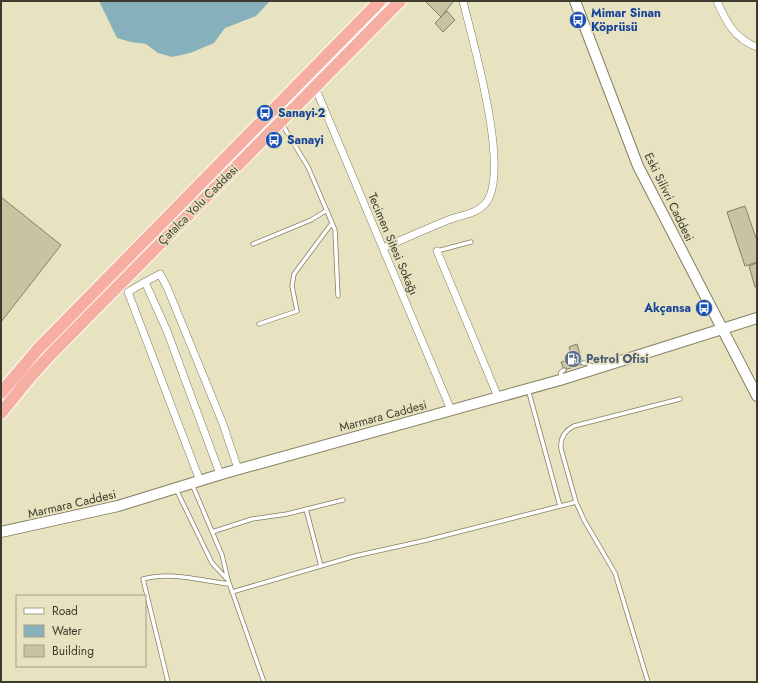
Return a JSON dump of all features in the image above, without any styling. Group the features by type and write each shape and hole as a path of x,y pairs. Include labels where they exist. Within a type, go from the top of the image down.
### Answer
{"highway":[{"name":"Çatalca Yolu Caddesi","path":"1,393 38,349 380,1"},
{"name":"Çatalca Yolu Caddesi","path":"1,413 53,352 400,1"}],"main road":[{"name":"Eski Silivri Caddesi","path":"575,1 638,166 757,396"},
{"name":"Marmara Caddesi","path":"14,531 118,506 220,474 560,380 757,318"},
{"path":"1,532 14,531"},
{"path":"1,536 14,531"}],"street":[{"path":"383,248 453,218 470,214 484,205 493,190 494,163 491,121 463,1"},
{"path":"717,1 731,28 739,38 757,47"},
{"name":"Tecimen Sitesi Sokağı","path":"315,87 451,410"},
{"path":"437,251 498,397"},
{"path":"196,482 128,292 160,274 167,287 220,417 238,469"},
{"path":"145,282 167,331 220,474"}],"lane":[{"path":"280,122 297,146 308,167 335,230 338,296"},
{"path":"253,244 311,220 327,210"},
{"path":"258,324 297,312 292,286 294,274 332,223"},
{"path":"437,251 471,242"},
{"path":"583,363 586,363 596,369"},
{"path":"560,380 561,372 564,370"},
{"path":"528,389 560,506"},
{"path":"648,682 615,573 584,520 576,502 561,449 562,438 566,431 574,426 680,399"},
{"path":"196,482 212,532 222,555 229,584 264,682"},
{"path":"176,488 212,563 228,580"},
{"path":"212,532 252,519 306,509 343,500"},
{"path":"232,592 355,556 427,540 576,502"},
{"path":"306,509 321,566"},
{"path":"168,682 143,579 153,576 185,576 229,584"}],"water":[{"path":"99,1 270,1 256,16 225,28 214,43 190,53 172,57 158,53 146,44 117,38"}],"building":[{"path":"425,1 452,1 453,2 441,17"},
{"path":"447,11 455,20 443,32 435,23"},
{"path":"1,197 61,245 1,322"},
{"path":"745,206 757,241 757,262 745,266 727,212"},
{"path":"757,263 757,287 755,287 749,266"},
{"path":"577,344 583,364 564,370 561,362 573,359 569,347"}],"place":[{"name":"Mimar Sinan Köprüsü","path":"578,20"},
{"name":"Sanayi-2","path":"265,113"},
{"name":"Sanayi","path":"274,140"},
{"name":"Akçansa","path":"704,308"},
{"name":"Petrol Ofisi","path":"573,359"}]}
